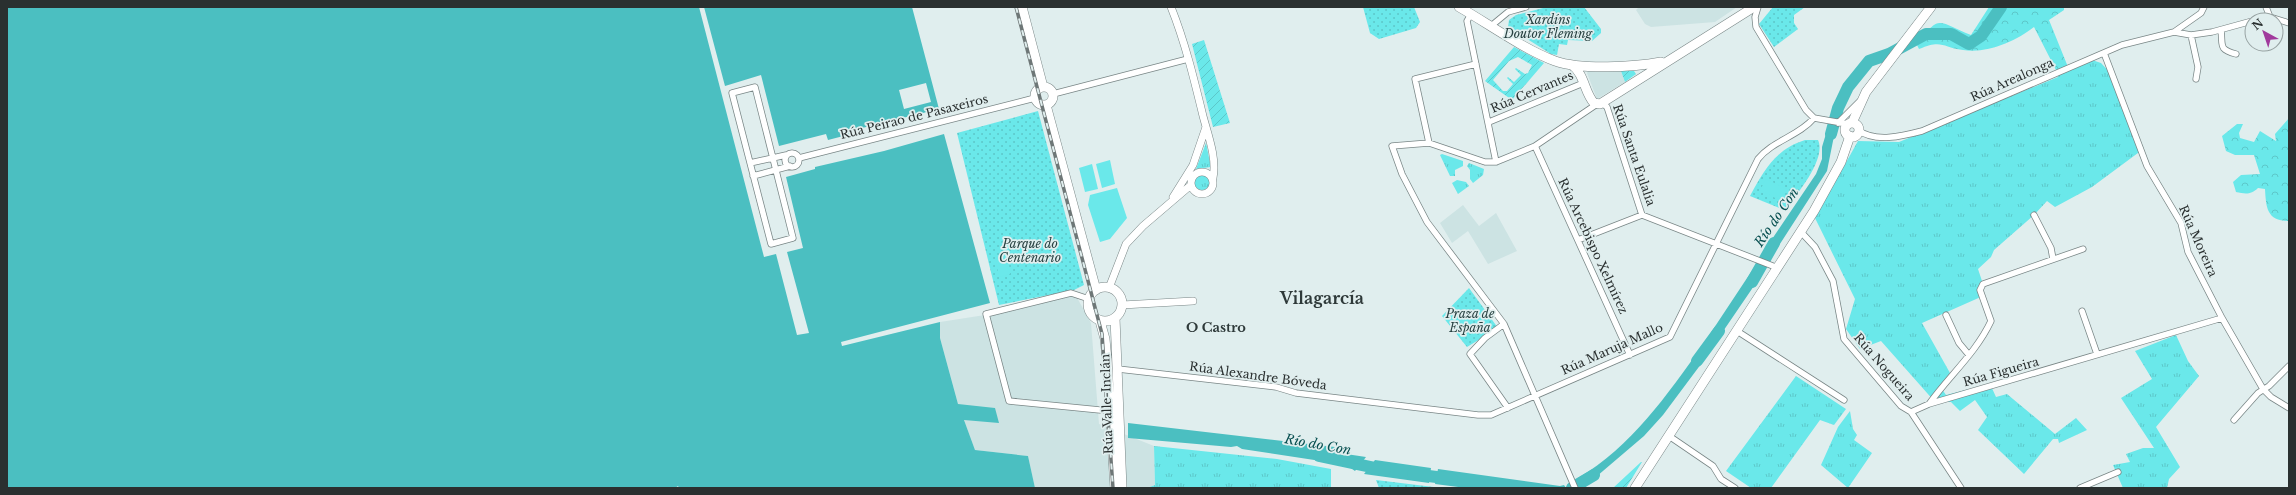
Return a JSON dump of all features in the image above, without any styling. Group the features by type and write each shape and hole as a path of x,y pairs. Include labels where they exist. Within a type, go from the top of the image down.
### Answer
{"main road":[{"path":"1022,7 1043,87"},
{"path":"1459,7 1469,17 1492,26 1548,57 1572,65 1648,65 1668,61"},
{"path":"1572,65 1582,79 1591,99 1600,103 1754,7"},
{"path":"1635,488 1801,232 1836,172 1850,136 1855,136 1849,125 1860,101 1931,7"},
{"path":"1043,87 1050,90 1053,94 1053,101 1046,106 1038,104 1035,98 1037,92 1043,87"},
{"path":"1046,106 1096,290"},
{"path":"1109,288 1119,294 1122,305 1120,313 1115,318 1108,321 1100,321 1090,313 1089,299 1096,290 1109,288"},
{"name":"Rúa Valle-Inclán","path":"1115,318 1122,488"},
{"name":"Rúa Valle-Inclán","path":"1100,321 1105,339 1115,488"}],"street":[{"path":"1171,7 1188,59 1206,127 1215,170 1213,188 1204,194 1194,191 1192,182 1193,166"},
{"path":"1492,26 1508,12 1526,7"},
{"path":"1758,7 1755,21 1756,27 1802,104 1814,118"},
{"name":"Rúa Arealonga","path":"2174,32 2201,13 2204,7"},
{"path":"1469,17 1476,64 1496,162"},
{"name":"Rúa Arealonga","path":"1814,118 1849,125 1864,134 1900,137 1922,131 2104,53 2149,37 2174,32 2191,35 2220,30 2244,23"},
{"path":"2220,30 2222,48 2225,51 2236,54"},
{"path":"2191,35 2198,68 2196,79"},
{"name":"Rúa Moreira","path":"2104,53 2148,166 2181,223 2188,252 2222,318 2263,389 2289,408"},
{"path":"1053,94 1188,59"},
{"path":"1429,143 1415,79 1476,64"},
{"path":"1622,65 1640,70 1640,74 1632,83"},
{"name":"Rúa Cervantes","path":"1489,122 1581,84 1582,72 1585,69 1606,66"},
{"path":"755,87 793,238 771,244 750,163 732,93 755,87"},
{"name":"Rúa Peirao de Pasaxeiros","path":"799,158 1035,98"},
{"path":"1849,125 1860,101"},
{"path":"1575,488 1504,324 1421,212 1402,174 1392,146 1429,143 1485,162 1496,162 1535,146 1600,103"},
{"name":"Rúa Santa Eulalia","path":"1600,103 1607,107 1642,215 1718,243 1778,268"},
{"name":"Rúa Maruja Mallo","path":"1508,408 1672,335 1758,159 1814,118"},
{"path":"1165,207 1193,166 1206,127"},
{"path":"1204,136 1210,144"},
{"name":"Rúa Arcebispo Xelmírez","path":"1535,146 1630,355"},
{"name":"Rúa Peirao de Pasaxeiros","path":"786,155 794,153 799,158"},
{"path":"750,163 786,155 785,162 790,166"},
{"name":"Rúa Peirao de Pasaxeiros","path":"790,166 797,164 799,158"},
{"path":"753,176 790,166"},
{"path":"1109,288 1126,244 1192,182 1196,173 1203,171 1209,173 1213,178"},
{"path":"1182,184 1192,182"},
{"path":"1578,240 1642,215"},
{"path":"2034,215 2051,248 2053,259"},
{"name":"Rúa Nogueira","path":"1801,232 1815,246 1833,281 1841,328 1847,342 1901,406 1910,412 1961,488"},
{"path":"1929,404 1969,355 1986,332 1991,321 1980,290 1983,284 2083,249"},
{"path":"1089,299 1071,293 986,314 1009,401 1110,411"},
{"path":"1122,305 1193,301"},
{"path":"2082,311 2097,354"},
{"path":"1946,315 1959,343 1969,355"},
{"name":"Rúa Figueira","path":"1910,412 1929,404 2222,318"},
{"path":"1504,324 1485,338 1470,354 1508,408"},
{"path":"1738,331 1844,400"},
{"path":"2234,420 2263,389 2289,366"},
{"name":"Rúa Alexandre Bóveda","path":"1118,369 1276,387 1296,393 1484,416 1508,408"},
{"path":"1669,436 1713,466 1721,479 1735,488"},
{"path":"2080,488 2118,472"}],"shaded area":[{"path":"7,7 699,7 764,257 776,254 797,335 809,333 787,252 803,248 786,177 815,169 815,167 884,151 944,134 990,303 841,342 842,346 940,322 940,338 958,404 995,408 999,423 964,420 975,450 1028,456 1035,488 679,488 678,486 675,488 7,488"},
{"path":"704,7 912,7 939,109 854,130 855,133 828,140 826,134 779,146 761,75 725,86","holes":["926,83 931,102 904,109 899,90"]},
{"path":"1639,7 1737,7 1715,22 1651,27 1645,24 1636,10"},
{"path":"1588,71 1621,71 1625,82 1597,99 1587,73"},
{"path":"1833,125 1835,131 1827,171 1778,247 1769,257 1762,254 1816,174 1822,159 1822,147 1828,127"},
{"path":"1463,205 1479,226 1496,213 1517,251 1488,264 1468,231 1452,243 1440,223"},
{"path":"1755,266 1763,270 1758,280 1713,346 1706,340"},
{"path":"1075,294 1091,323 1099,424 1154,446 1155,485 1147,488 1035,488 1028,456 975,450 958,404 940,338 940,322 985,315"},
{"path":"1702,346 1710,352 1663,415 1644,436 1583,488 1578,478 1615,451 1647,419"},
{"path":"1128,423 1335,447 1334,463 1242,449 1237,446 1231,447 1128,438"},
{"path":"1346,454 1366,457 1355,471 1345,464"},
{"path":"1375,460 1431,468 1429,483 1364,474"},
{"path":"1438,469 1560,486 1564,485 1566,488 1466,488 1435,484"}],"green space":[{"path":"1363,7 1414,7 1420,22 1416,28 1379,39 1370,33"},
{"name":"Xardíns Doutor Fleming","path":"1547,7 1584,7 1601,29 1601,33 1592,41 1568,40 1567,45 1559,44 1557,55 1551,54 1508,27 1509,20 1516,15"},
{"path":"1773,7 1805,7 1794,15 1794,23 1798,29 1774,47 1759,24"},
{"path":"1989,7 2064,7 2064,10 2049,20 2068,67 2057,72 2034,27 2019,37 2001,45 1982,50 1963,50 1937,44 1919,49 1917,45 1936,24 1946,24 1971,35"},
{"path":"1204,40 1230,123 1213,127 1192,44"},
{"path":"1514,47 1544,63 1512,100 1485,81","holes":["1518,57 1532,65 1528,73 1525,74 1516,68 1515,69 1521,75 1514,82 1508,77 1507,78 1513,84 1507,91 1503,91 1493,80 1509,61"]},
{"path":"2089,59 2101,63 2114,77 2142,150 2092,187 2055,207 2047,201 2034,215 1994,250 1991,257 1978,269 1983,284 1981,290 1983,296 1922,323 1950,373 1940,386 1946,395 1985,385 1991,386 1996,397 2007,394 2055,434 2076,418 2087,430 2059,443 2058,439 2053,439 2024,474 1978,430 1987,417 1975,400 1960,411 1951,402 1935,402 1881,341 1860,349 1846,329 1855,299 1815,218 1858,141 1899,142 2058,77 2057,72"},
{"path":"1621,71 1634,71 1636,74 1625,82"},
{"name":"Parque do Centenario","path":"1038,111 1084,285 1074,290 999,305 957,133"},
{"path":"2289,118 2289,221 2276,219 2269,212 2266,202 2265,189 2258,188 2253,192 2248,193 2236,192 2233,182 2241,175 2260,174 2254,155 2235,155 2226,151 2222,136 2237,124 2243,124 2239,133 2240,138 2254,142 2260,131 2276,141 2275,134"},
{"path":"1805,140 1818,140 1820,148 1818,157 1809,177 1784,210 1750,196 1760,178 1772,162 1786,149"},
{"path":"1206,143 1211,167 1196,169"},
{"path":"1442,154 1463,161 1463,166 1455,170 1455,176 1450,176 1440,155"},
{"path":"1110,160 1115,184 1102,188 1096,164"},
{"path":"1469,163 1484,169 1483,175 1473,183 1470,179 1470,170 1467,166"},
{"path":"1092,164 1098,189 1085,192 1079,168"},
{"path":"1202,174 1209,179 1210,182 1205,189 1202,190 1195,185 1194,182 1199,175"},
{"path":"1766,179 1787,189 1781,201 1760,190"},
{"path":"1457,180 1466,182 1469,186 1458,194 1452,183"},
{"path":"1117,188 1127,218 1110,239 1100,242 1088,205 1090,195"},
{"path":"1007,259 1010,274 999,277 996,261"},
{"name":"Praza de España","path":"1469,288 1498,328 1467,347 1442,316"},
{"path":"2176,335 2188,361 2199,376 2156,427 2180,467 2169,479 2167,488 2123,488 2113,465 2130,462 2126,454 2143,448 2154,448 2121,398 2152,379 2135,351"},
{"path":"1796,376 1846,409 1834,425 1820,420 1771,488 1751,488 1726,471"},
{"path":"1850,411 1853,429 1857,435 1854,440 1872,453 1848,488 1821,465 1838,427"},
{"path":"1154,446 1277,459 1331,469 1331,488 1147,488 1155,485"},
{"path":"1641,462 1626,488 1613,488"},
{"path":"1376,480 1442,488 1379,488"}],"waterway":[{"name":"Río do Con","path":"1831,134 1838,108 1848,87 1869,61 1889,54 1926,34 1951,34 1969,44 1981,36 2001,7"},
{"name":"Río do Con","path":"1752,282 1774,243"},
{"name":"Río do Con","path":"1697,361 1719,331"},
{"name":"Río do Con","path":"1319,456 1385,470"},
{"name":"Río do Con","path":"1413,474 1452,479"},
{"name":"Río do Con","path":"1572,488 1594,475"}],"railway":[{"path":"1016,7 1102,334 1113,488"}],"district":[{"name":"Vilagarcía","path":"1322,298"},
{"name":"O Castro","path":"1216,327"}]}
